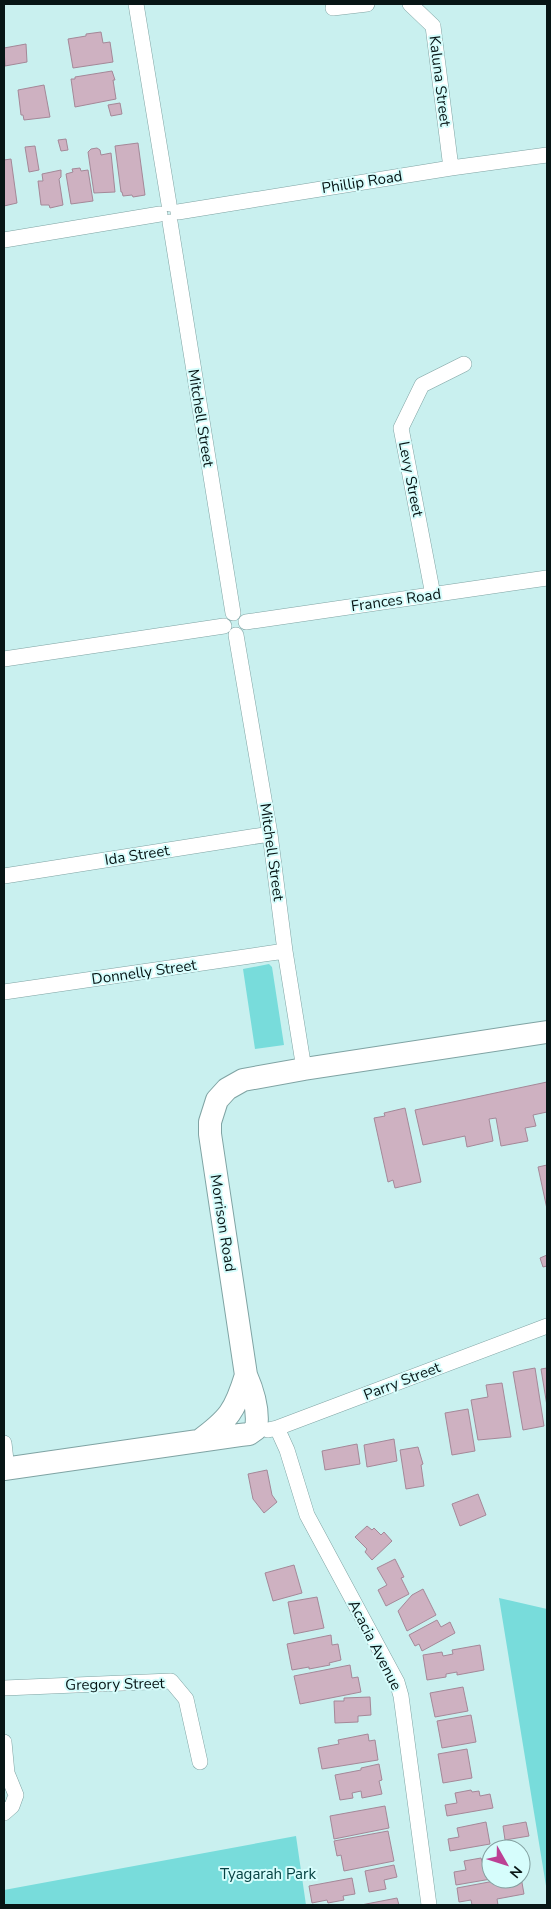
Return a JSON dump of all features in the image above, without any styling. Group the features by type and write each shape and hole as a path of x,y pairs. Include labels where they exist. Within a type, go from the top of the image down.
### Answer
{"street":[{"name":"Mitchell Street","path":"136,4 233,613"},
{"path":"332,8 367,4"},
{"name":"Kaluna Street","path":"410,4 433,26 451,168"},
{"name":"Phillip Road","path":"4,240 451,168 547,155"},
{"name":"Levy Street","path":"433,594 401,428 422,385 464,364"},
{"name":"Frances Road","path":"246,622 547,578"},
{"path":"4,660 230,631 243,632 246,622 242,615 233,613 225,618 230,631"},
{"name":"Mitchell Street","path":"230,631 270,834 285,951 304,1069"},
{"name":"Ida Street","path":"4,876 270,834"},
{"name":"Donnelly Street","path":"4,992 285,951"},
{"name":"Morrison Road","path":"266,1429 257,1421 252,1388 246,1375 210,1122 217,1100 228,1089 243,1080 547,1032"},
{"name":"Parry Street","path":"266,1429 547,1326"},
{"path":"199,1441 221,1424 233,1410 238,1402 246,1375"},
{"path":"4,1443 5,1469 249,1434 266,1429"},
{"name":"Acacia Avenue","path":"266,1429 287,1450 307,1515 397,1682 402,1706 429,1905"},
{"name":"Gregory Street","path":"4,1688 171,1682 186,1699 200,1762"},
{"path":"4,1742 7,1773 16,1795 12,1806 4,1812"}],"green space":[{"path":"269,964 272,967 284,1045 255,1049 243,969"},
{"path":"499,1598 547,1609 547,1892"},
{"name":"Tyagarah Park","path":"296,1836 306,1905 4,1905 4,1890"}],"building":[{"path":"101,32 103,43 110,42 113,62 73,68 68,39"},
{"path":"26,44 27,62 5,66 4,48"},
{"path":"112,71 115,80 113,80 116,99 75,107 71,79"},
{"path":"44,85 50,117 24,120 23,115 21,115 18,90"},
{"path":"120,103 122,114 111,116 108,105"},
{"path":"66,139 68,150 61,151 58,140"},
{"path":"138,143 145,195 123,196 115,146"},
{"path":"35,146 39,170 29,172 25,147"},
{"path":"97,148 100,150 101,155 111,153 115,192 94,193 88,152 91,149"},
{"path":"11,159 17,203 4,206 4,160"},
{"path":"80,168 81,171 88,170 93,201 71,204 66,174 73,172 72,169"},
{"path":"61,170 61,177 59,179 63,205 50,208 49,205 41,205 38,181 43,181 42,174"},
{"path":"547,1082 547,1112 533,1115 536,1126 525,1128 528,1141 501,1146 496,1118 489,1119 493,1141 467,1147 465,1136 423,1145 415,1110"},
{"path":"405,1108 421,1182 395,1188 393,1180 388,1182 374,1118 385,1116 384,1113"},
{"path":"547,1165 547,1209 538,1167"},
{"path":"547,1255 547,1266 543,1267 540,1258"},
{"path":"535,1368 544,1426 523,1430 513,1372"},
{"path":"547,1368 547,1406 541,1369"},
{"path":"502,1383 511,1437 478,1440 471,1400 488,1397 486,1385"},
{"path":"468,1409 475,1451 452,1455 445,1413"},
{"path":"394,1439 397,1461 367,1467 364,1445"},
{"path":"357,1444 360,1464 325,1470 322,1451"},
{"path":"418,1447 423,1464 421,1465 424,1486 406,1489 400,1450"},
{"path":"267,1470 272,1495 277,1502 264,1513 253,1499 248,1474"},
{"path":"478,1494 486,1515 460,1526 452,1504"},
{"path":"367,1526 372,1530 374,1528 381,1535 384,1532 392,1541 372,1560 365,1552 367,1549 355,1537"},
{"path":"395,1559 404,1577 401,1578 409,1594 386,1606 378,1590 387,1585 377,1568"},
{"path":"294,1565 302,1593 273,1601 265,1573"},
{"path":"423,1589 436,1615 407,1631 398,1611 412,1595"},
{"path":"317,1597 324,1628 294,1634 288,1602"},
{"path":"437,1620 441,1627 450,1622 455,1633 422,1651 419,1644 415,1646 409,1635"},
{"path":"331,1635 332,1645 338,1644 341,1660 329,1663 330,1665 292,1670 287,1644"},
{"path":"480,1645 484,1670 457,1675 457,1672 446,1674 446,1677 427,1680 423,1655 442,1652 443,1656 453,1654 452,1650"},
{"path":"350,1665 352,1678 358,1677 361,1692 300,1704 294,1676"},
{"path":"463,1687 468,1711 435,1717 430,1693"},
{"path":"370,1697 371,1715 358,1716 358,1722 335,1723 334,1701 344,1701 344,1698"},
{"path":"471,1715 476,1742 442,1748 437,1721"},
{"path":"368,1734 369,1741 375,1740 378,1760 322,1769 318,1748 339,1744 338,1740"},
{"path":"467,1749 472,1778 443,1783 438,1754"},
{"path":"379,1764 382,1780 379,1781 382,1794 362,1798 361,1791 352,1793 353,1798 340,1800 335,1775"},
{"path":"471,1790 472,1792 479,1791 480,1796 490,1794 493,1808 447,1816 445,1805 457,1803 455,1793"},
{"path":"385,1806 389,1828 334,1839 330,1816"},
{"path":"486,1822 489,1839 481,1839 481,1846 450,1851 448,1839 459,1837 457,1828"},
{"path":"526,1822 529,1836 505,1839 503,1826"},
{"path":"388,1831 394,1861 344,1871 341,1855 337,1856 334,1841"},
{"path":"481,1858 481,1881 456,1885 454,1872 466,1870 464,1861"},
{"path":"394,1865 397,1877 384,1880 386,1889 369,1892 365,1871"},
{"path":"352,1878 355,1894 343,1896 344,1900 328,1903 327,1900 312,1903 309,1886"},
{"path":"481,1884 481,1889 523,1889 524,1894 497,1899 498,1905 472,1905 471,1900 459,1902 457,1888"},
{"path":"397,1898 399,1905 361,1905"}]}
